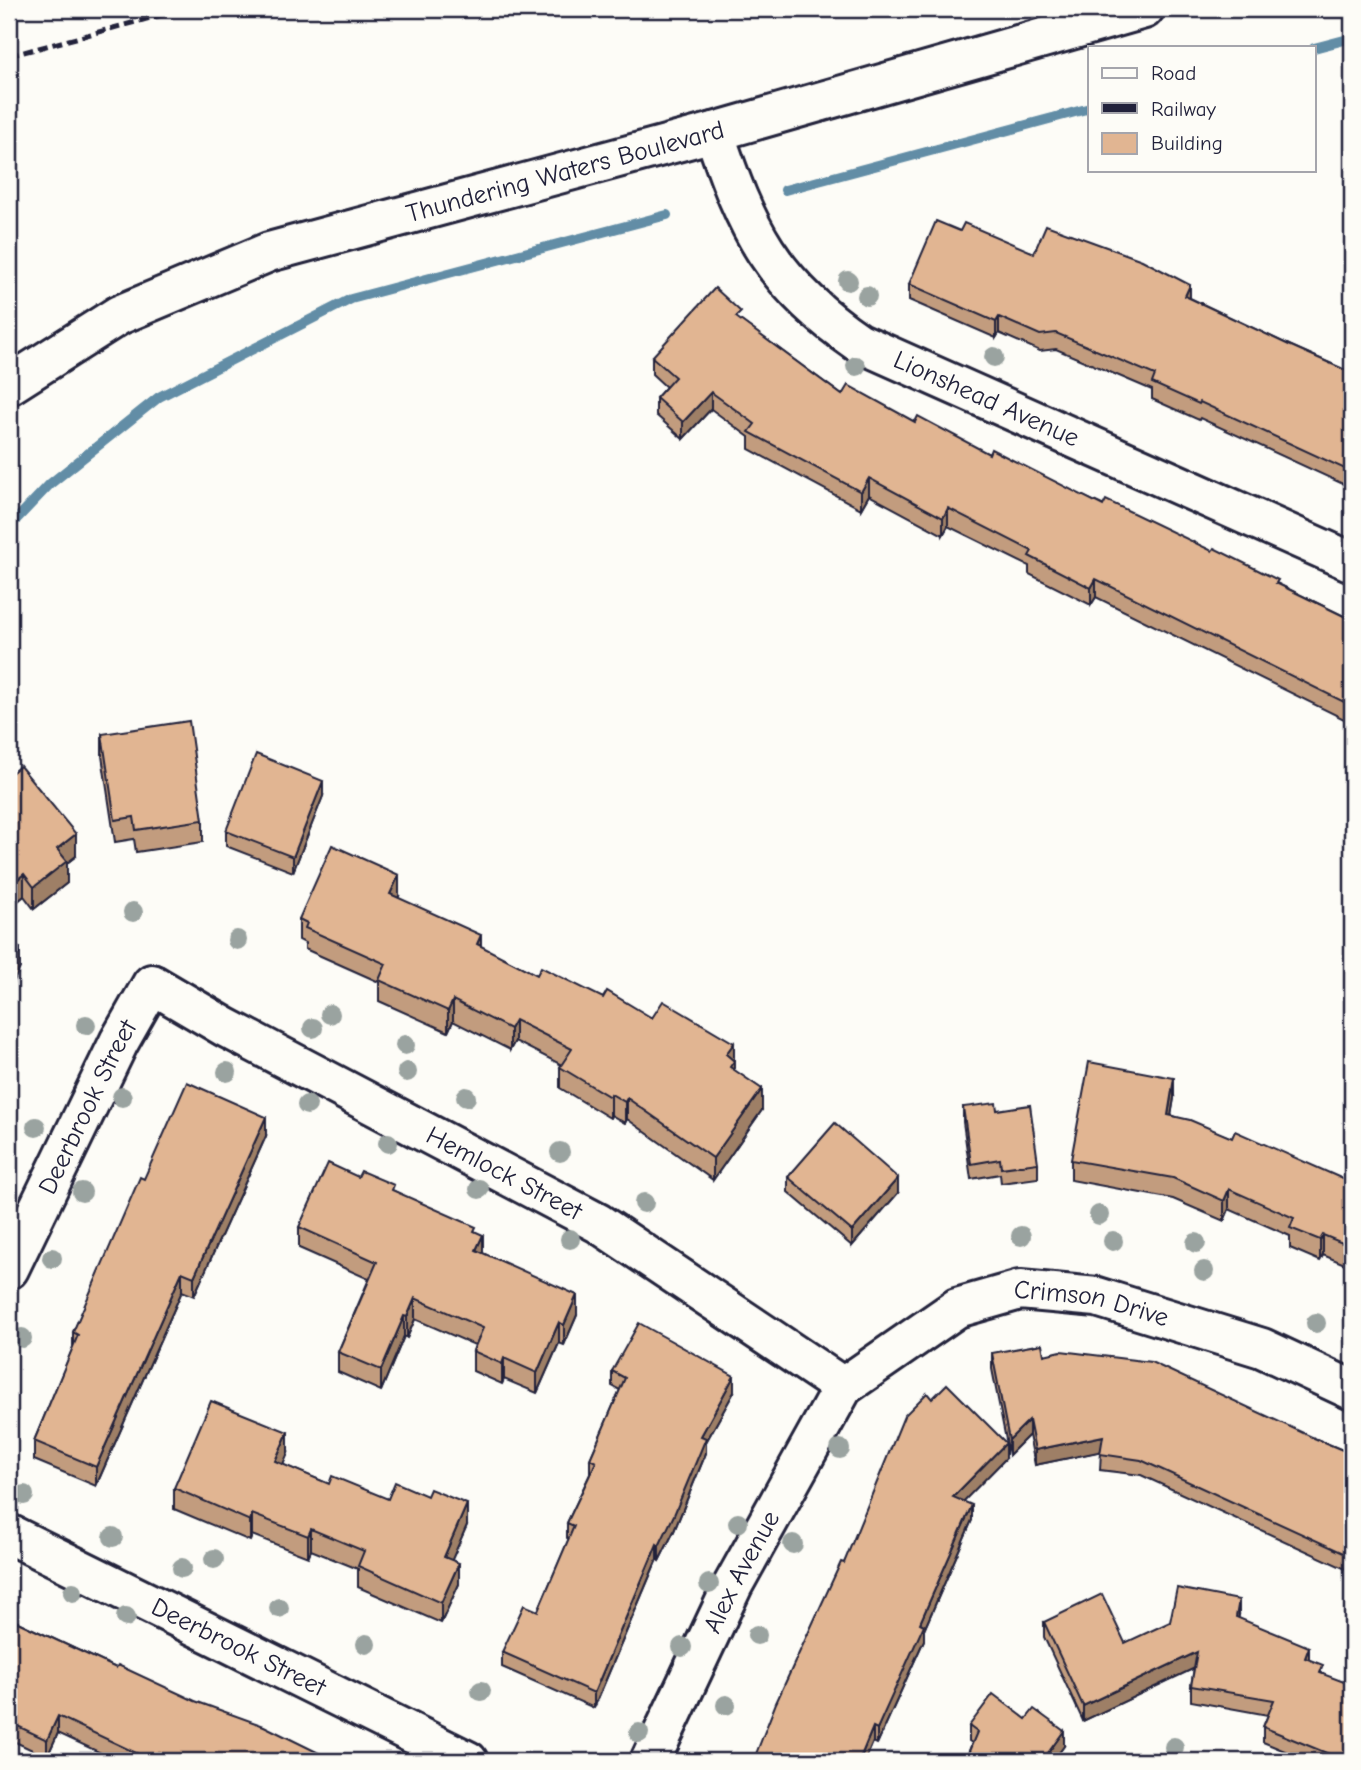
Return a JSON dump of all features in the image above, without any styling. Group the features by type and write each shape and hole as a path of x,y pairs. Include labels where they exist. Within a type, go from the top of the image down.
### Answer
{"street":[{"name":"Thundering Waters Boulevard","path":"9,384 119,315 269,252 714,132 1144,9"},
{"name":"Lionshead Avenue","path":"714,132 733,190 765,254 808,304 858,342 1352,562"},
{"name":"Deerbrook Street","path":"9,1269 118,1042 152,984"},
{"name":"Hemlock Street","path":"152,984 225,1027 598,1223 843,1387"},
{"name":"Crimson Drive","path":"843,1387 957,1308 1020,1290 1097,1297 1262,1349 1352,1390"},
{"name":"Alex Avenue","path":"650,1761 733,1585 843,1387"},
{"name":"Deerbrook Street","path":"9,1534 468,1761"}],"building":[{"path":"936,221 960,231 964,223 1034,253 1046,225 1142,260 1190,285 1185,296 1352,373 1352,466 1347,464 1345,469 1200,402 1199,404 1152,383 1155,375 1056,333 1040,335 999,317 996,322 909,284"},
{"path":"715,288 741,312 736,317 842,395 848,385 915,422 918,416 989,454 991,449 1103,506 1106,500 1212,551 1214,548 1278,580 1276,583 1352,620 1352,706 1096,579 1091,588 1029,556 1032,551 948,508 943,518 869,478 861,492 749,432 755,424 711,392 683,422 656,398 675,377 652,357"},
{"path":"189,721 203,820 136,830 134,817 115,820 102,734"},
{"path":"256,754 323,781 293,857 226,831"},
{"path":"20,766 76,834 57,849 67,861 34,887 24,874 12,884 9,880 9,775"},
{"path":"332,845 399,875 390,894 481,935 477,944 537,975 541,967 603,998 607,991 652,1018 663,1001 734,1043 726,1054 734,1061 730,1067 762,1089 713,1158 627,1098 625,1102 611,1094 610,1097 560,1067 572,1049 515,1020 510,1029 453,1000 448,1011 379,980 386,964 305,928 307,923 299,919"},
{"path":"9,943 20,948 9,972"},
{"path":"1089,1062 1174,1078 1168,1115 1190,1120 1232,1138 1235,1131 1352,1183 1352,1247 1323,1235 1320,1240 1290,1228 1294,1218 1229,1189 1224,1201 1173,1178 1071,1160"},
{"path":"187,1082 266,1117 194,1277 182,1272 96,1467 34,1441 78,1335 73,1332 140,1177 144,1179"},
{"path":"996,1103 997,1110 1030,1105 1038,1163 1001,1168 1000,1159 971,1164 963,1107"},
{"path":"835,1123 898,1178 852,1231 788,1177"},
{"path":"328,1163 358,1177 361,1171 394,1185 392,1190 476,1227 474,1231 483,1235 476,1250 577,1295 564,1325 559,1322 537,1373 504,1358 502,1364 473,1351 483,1328 415,1298 407,1317 404,1316 381,1370 338,1352 377,1262 299,1227"},
{"path":"639,1323 734,1376 701,1436 706,1438 674,1515 659,1546 657,1544 594,1693 502,1652 524,1605 538,1611 574,1526 567,1523 596,1462 590,1459 625,1378 612,1371"},
{"path":"1042,1344 1044,1355 1061,1351 1151,1362 1352,1454 1352,1557 1141,1460 1100,1454 1103,1436 1035,1450 1029,1420 1009,1440 992,1353"},
{"path":"947,1384 1006,1443 953,1497 972,1505 920,1623 924,1625 877,1729 873,1727 859,1761 757,1761 754,1759 776,1703 841,1562 844,1563 904,1416 927,1393 932,1399"},
{"path":"211,1401 288,1432 275,1461 329,1484 332,1476 388,1499 395,1482 427,1496 430,1489 467,1504 444,1557 459,1563 441,1603 358,1566 364,1551 311,1529 308,1536 252,1514 250,1521 174,1488"},
{"path":"1177,1588 1239,1600 1236,1617 1309,1647 1305,1658 1323,1665 1320,1673 1352,1685 1352,1761 1346,1761 1263,1727 1274,1700 1191,1686 1197,1652 1083,1706 1044,1622 1102,1594 1125,1643 1170,1622"},
{"path":"9,1618 116,1668 118,1665 195,1701 264,1726 335,1761 153,1761 58,1716 47,1740 9,1722"},
{"path":"993,1694 1026,1719 1034,1709 1064,1731 1042,1761 965,1761 977,1732 969,1726"}],"waterway":[{"path":"1316,47 1352,38"},
{"path":"785,190 1088,109"},
{"path":"9,527 50,484 159,397 351,299 667,215"}],"railway":[{"path":"9,56 184,9"}]}
